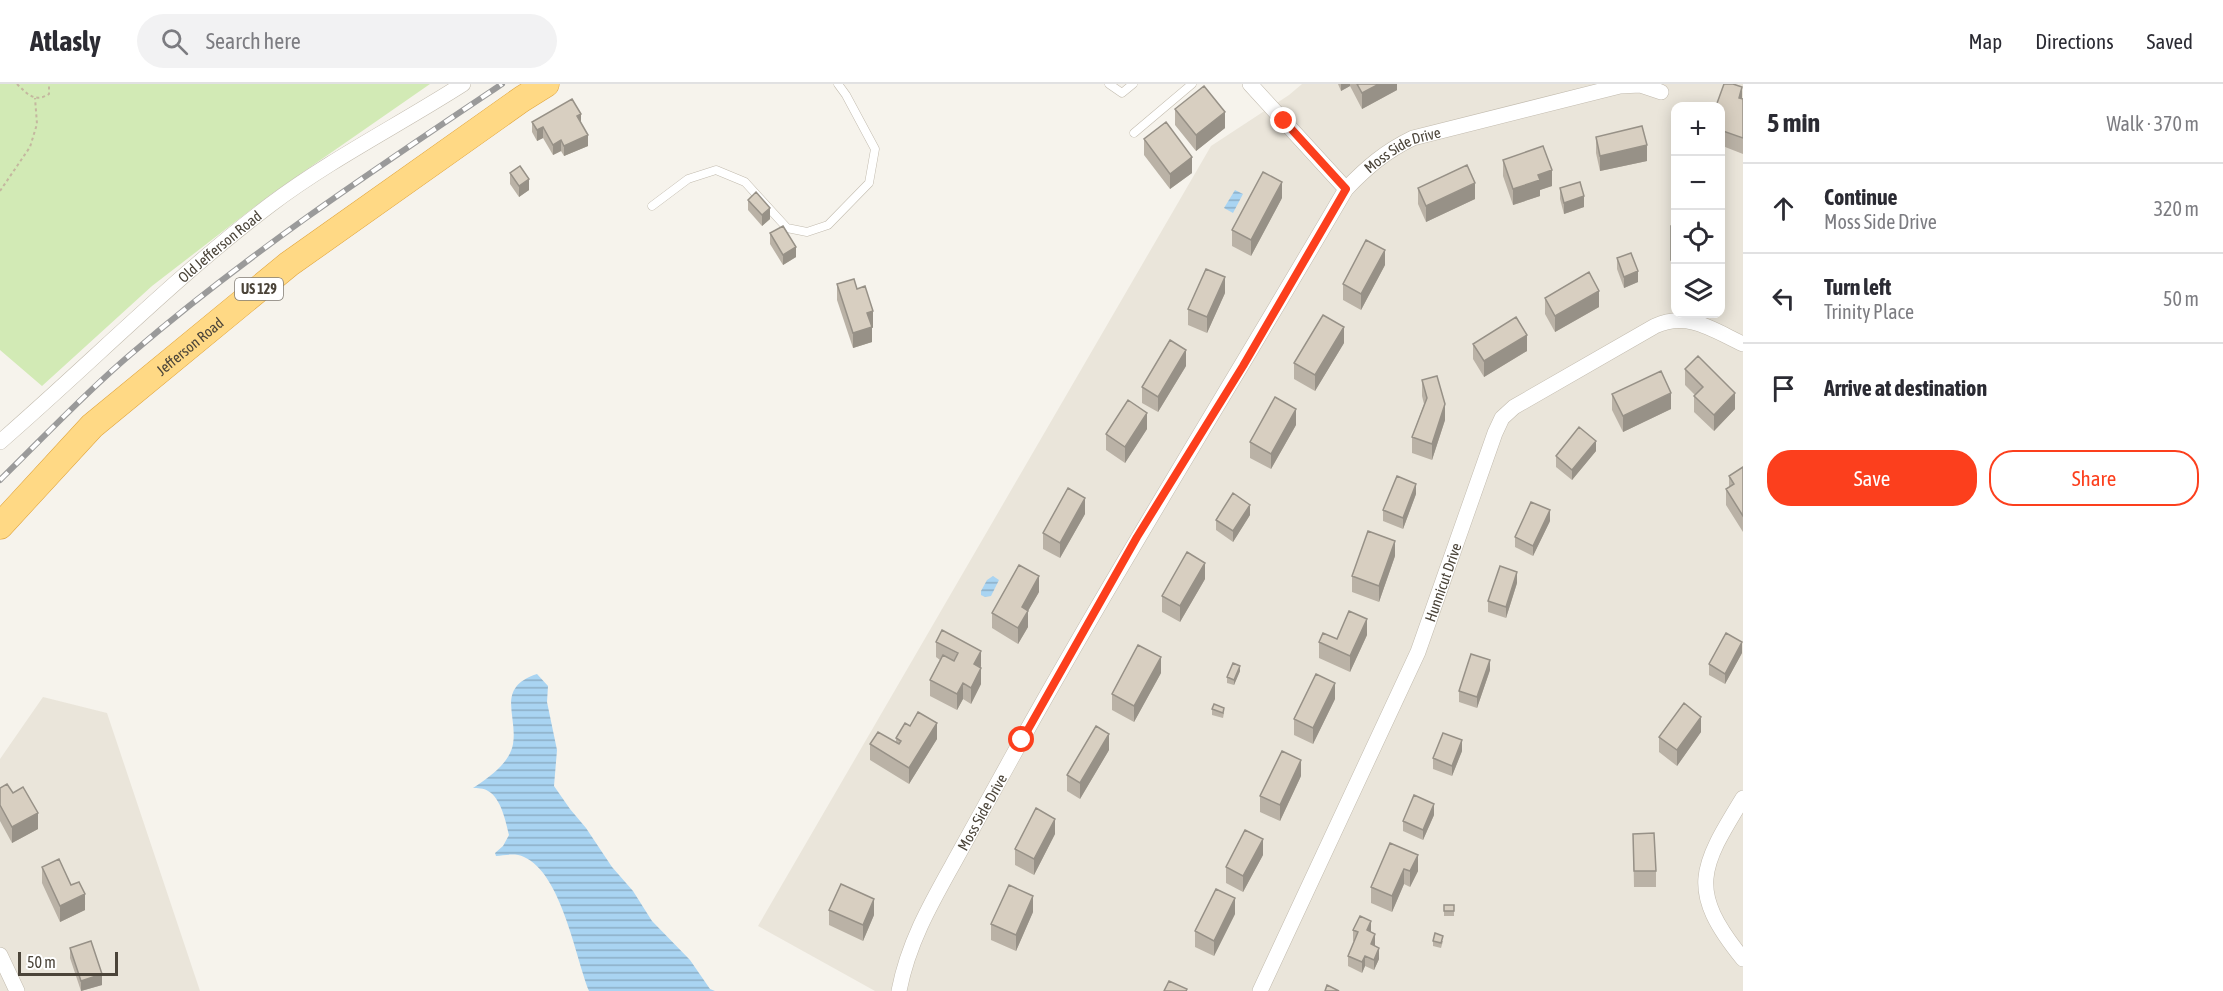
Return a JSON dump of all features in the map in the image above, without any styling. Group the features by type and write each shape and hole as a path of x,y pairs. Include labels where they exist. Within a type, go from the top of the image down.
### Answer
{"highway":[{"name":"Jefferson Road","path":"0,526 92,426 290,264 546,84"}],"street":[{"name":"Old Jefferson Road","path":"0,442 148,306 246,223 343,155 463,84"},
{"path":"1254,85 1346,189"},
{"name":"Moss Side Drive","path":"898,991 905,963 925,914 1038,708 1137,537 1243,366 1346,189 1389,150 1413,138 1620,86 1640,85 1661,92"},
{"name":"Hunnicut Drive","path":"1260,991 1418,652 1494,433 1502,418 1514,407 1655,326 1670,320 1691,320 1743,344"},
{"path":"1743,798 1712,853 1705,883 1706,897 1713,916 1743,959"},
{"path":"0,955 17,991"}],"lane":[{"path":"652,206 688,178 716,170 745,182 787,228 807,232 828,225 869,183 875,149 838,84"},
{"path":"1109,84 1122,93 1133,84"},
{"path":"1134,133 1192,84"}],"path":[{"path":"17,84 39,99 49,94 49,84"},
{"path":"0,192 30,147 37,124 35,98"}],"shaded area":[{"path":"1302,84 1743,84 1743,991 875,991 758,926 1211,146"},
{"path":"43,697 107,713 200,991 0,991 0,759"}],"green space":[{"path":"0,84 430,84 270,195 152,286 42,386 0,350"}],"water":[{"path":"1235,190 1243,194 1233,213 1224,208"},
{"path":"993,576 999,580 991,596 981,595 987,580"},
{"path":"537,674 548,686 547,702 557,750 554,786 612,867 633,891 652,921 690,960 710,989 715,991 589,991 565,916 548,880 537,866 524,857 496,856 495,853 503,846 509,835 500,805 493,794 485,789 473,788 485,780 508,757 514,733 512,695 516,687 524,680"}],"building":[{"path":"1357,84 1379,84 1362,93"},
{"path":"1724,84 1742,87 1739,98 1743,99 1743,138 1725,132 1725,102 1717,102"},
{"path":"1204,86 1225,112 1196,135 1175,109"},
{"path":"572,99 581,114 577,116 588,135 564,146 561,140 553,145 543,127 537,130 532,122"},
{"path":"1166,122 1192,157 1170,174 1144,139"},
{"path":"1642,126 1647,145 1600,156 1596,137"},
{"path":"1543,146 1552,170 1538,175 1540,180 1513,189 1503,160"},
{"path":"1467,165 1475,183 1426,206 1418,188"},
{"path":"520,166 529,179 519,186 510,173"},
{"path":"1263,172 1282,182 1251,240 1232,230"},
{"path":"1580,182 1584,196 1564,203 1560,188"},
{"path":"756,192 770,208 762,215 748,200"},
{"path":"783,226 796,247 783,255 770,233"},
{"path":"1366,240 1385,250 1361,294 1343,284"},
{"path":"1631,253 1638,271 1624,277 1617,258"},
{"path":"1206,269 1225,277 1207,317 1188,309"},
{"path":"1589,272 1599,291 1555,316 1545,298"},
{"path":"854,279 857,289 865,286 873,311 867,313 872,327 853,333 837,284"},
{"path":"1323,315 1344,327 1315,375 1294,363"},
{"path":"1516,317 1527,335 1484,361 1473,344"},
{"path":"1170,340 1186,350 1158,397 1142,387"},
{"path":"1698,356 1735,393 1714,415 1694,396 1703,387 1685,369"},
{"path":"1661,371 1671,393 1623,416 1612,394"},
{"path":"1437,376 1445,404 1432,444 1412,437 1427,398 1422,380"},
{"path":"1275,397 1296,409 1271,454 1250,442"},
{"path":"1128,400 1147,413 1125,447 1106,434"},
{"path":"1579,427 1596,441 1572,470 1556,456"},
{"path":"1743,467 1743,516 1726,489 1734,484 1729,476"},
{"path":"1397,476 1416,484 1403,518 1383,510"},
{"path":"1068,488 1085,498 1060,543 1043,533"},
{"path":"1233,493 1250,505 1233,531 1216,520"},
{"path":"1531,502 1550,510 1533,546 1515,537"},
{"path":"1368,531 1395,541 1379,586 1352,576"},
{"path":"1187,552 1205,563 1180,606 1162,596"},
{"path":"1019,565 1039,576 1022,607 1028,611 1018,628 992,613"},
{"path":"1500,566 1517,572 1506,607 1488,601"},
{"path":"1349,611 1367,619 1350,656 1319,642 1323,633 1337,639"},
{"path":"942,630 981,651 974,664 981,668 971,688 963,683 957,694 930,680 943,655 954,661 958,653 936,642"},
{"path":"1726,633 1742,642 1725,674 1709,664"},
{"path":"1138,645 1161,657 1134,706 1112,694"},
{"path":"1471,654 1490,660 1477,697 1459,691"},
{"path":"1233,663 1240,666 1234,680 1227,677"},
{"path":"1316,674 1335,683 1313,728 1294,719"},
{"path":"1684,703 1701,717 1677,750 1659,737"},
{"path":"1214,704 1224,708 1223,713 1212,709"},
{"path":"918,712 937,723 909,768 870,744 878,732 899,744 901,741 896,738 905,723 910,726"},
{"path":"1096,726 1109,734 1080,783 1067,775"},
{"path":"1443,733 1462,740 1452,766 1433,758"},
{"path":"1282,751 1301,760 1280,805 1260,796"},
{"path":"7,784 13,793 23,787 38,813 12,827 0,805 0,788"},
{"path":"1414,795 1434,804 1423,830 1403,821"},
{"path":"1036,808 1055,819 1034,859 1015,849"},
{"path":"1245,830 1263,839 1243,876 1226,867"},
{"path":"1654,833 1656,871 1634,871 1633,834"},
{"path":"1390,843 1418,855 1410,871 1404,869 1392,896 1371,887"},
{"path":"59,859 71,885 79,882 85,894 60,906 42,867"},
{"path":"841,884 874,899 863,925 829,910"},
{"path":"1009,885 1033,896 1016,935 991,924"},
{"path":"1216,889 1235,898 1214,941 1195,931"},
{"path":"1444,905 1454,905 1454,911 1444,911"},
{"path":"1360,916 1371,921 1367,930 1375,934 1371,944 1379,948 1374,960 1365,956 1362,962 1348,956 1358,932 1353,930"},
{"path":"1435,933 1443,936 1441,943 1433,941"},
{"path":"91,941 102,974 81,981 70,948"},
{"path":"1169,981 1187,989 1186,991 1164,991"},
{"path":"1327,985 1339,991 1325,991"}],"railway":[{"path":"0,480 114,369 175,317 266,247 359,180 502,84"}],"route":[{"path":"1022,740 1056,676 1137,537 1243,366 1346,189 1284,121"}]}
